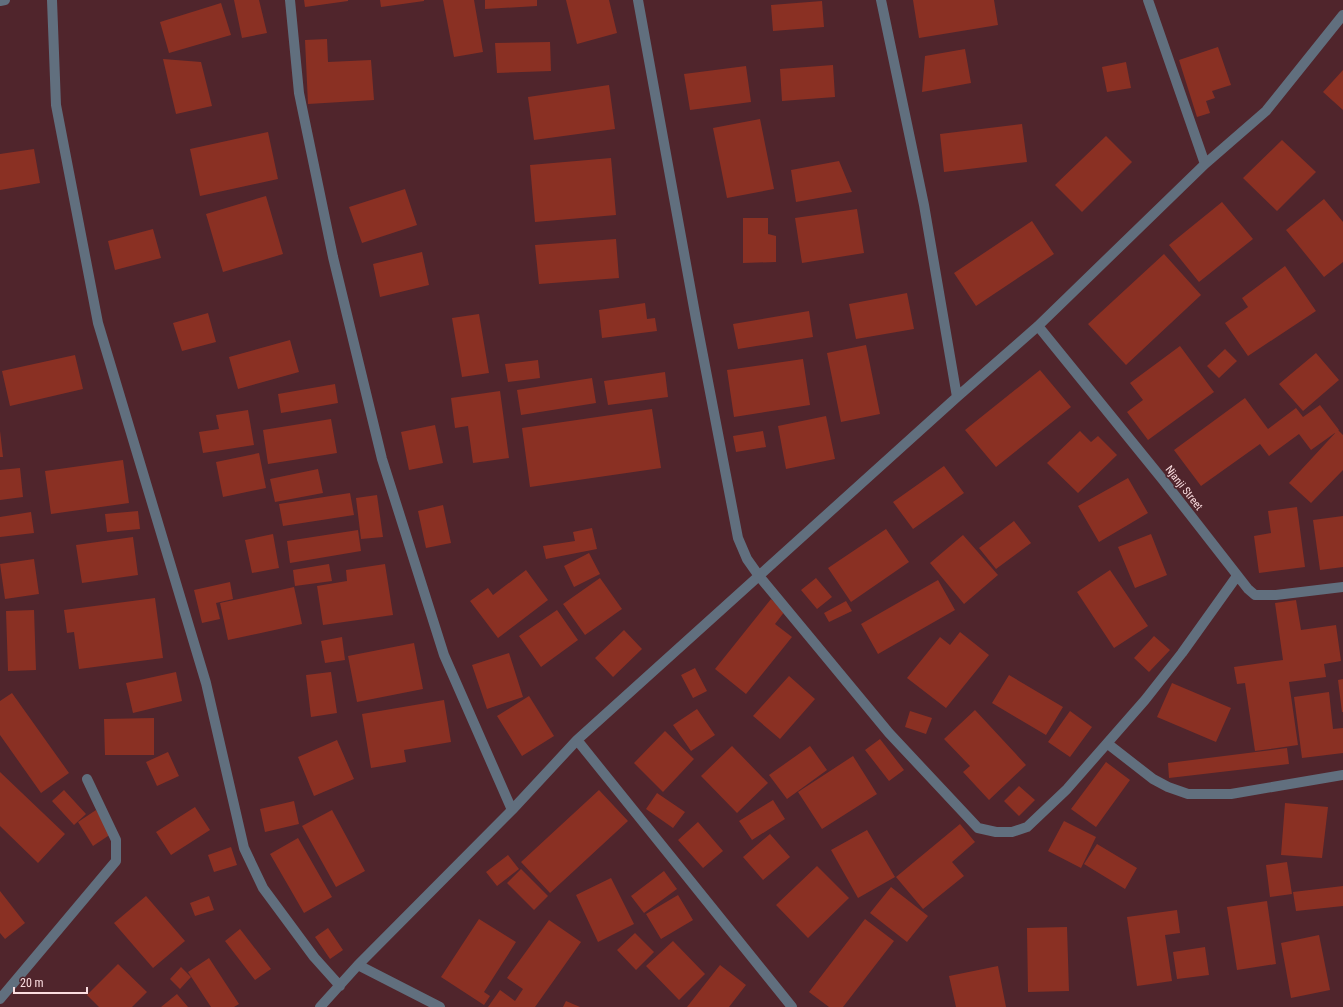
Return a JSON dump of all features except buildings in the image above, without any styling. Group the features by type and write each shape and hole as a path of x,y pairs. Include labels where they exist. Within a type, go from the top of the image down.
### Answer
{"street":[{"path":"0,1 6,0"},
{"path":"52,0 56,104 98,323 206,683 244,848 263,888 314,957 340,986"},
{"path":"290,0 299,93 333,257 382,459 444,655 512,810"},
{"path":"638,0 696,319 738,538 758,576 890,733 978,828 996,832 1012,832 1027,827 1067,789 1108,744 1182,653 1237,576"},
{"path":"880,0 924,205 957,397"},
{"path":"1148,0 1205,164"},
{"path":"320,1007 358,966 512,810 577,740 957,397 1038,326 1205,164 1266,111 1343,15"},
{"name":"Njanji Street","path":"1038,326 1163,480 1237,576 1255,595 1276,595 1343,587"},
{"path":"577,740 792,1007"},
{"path":"1108,744 1153,778 1168,787 1188,794 1231,794 1343,775"},
{"path":"0,999 116,861 116,840 87,779"},
{"path":"358,966 440,1007"}]}
